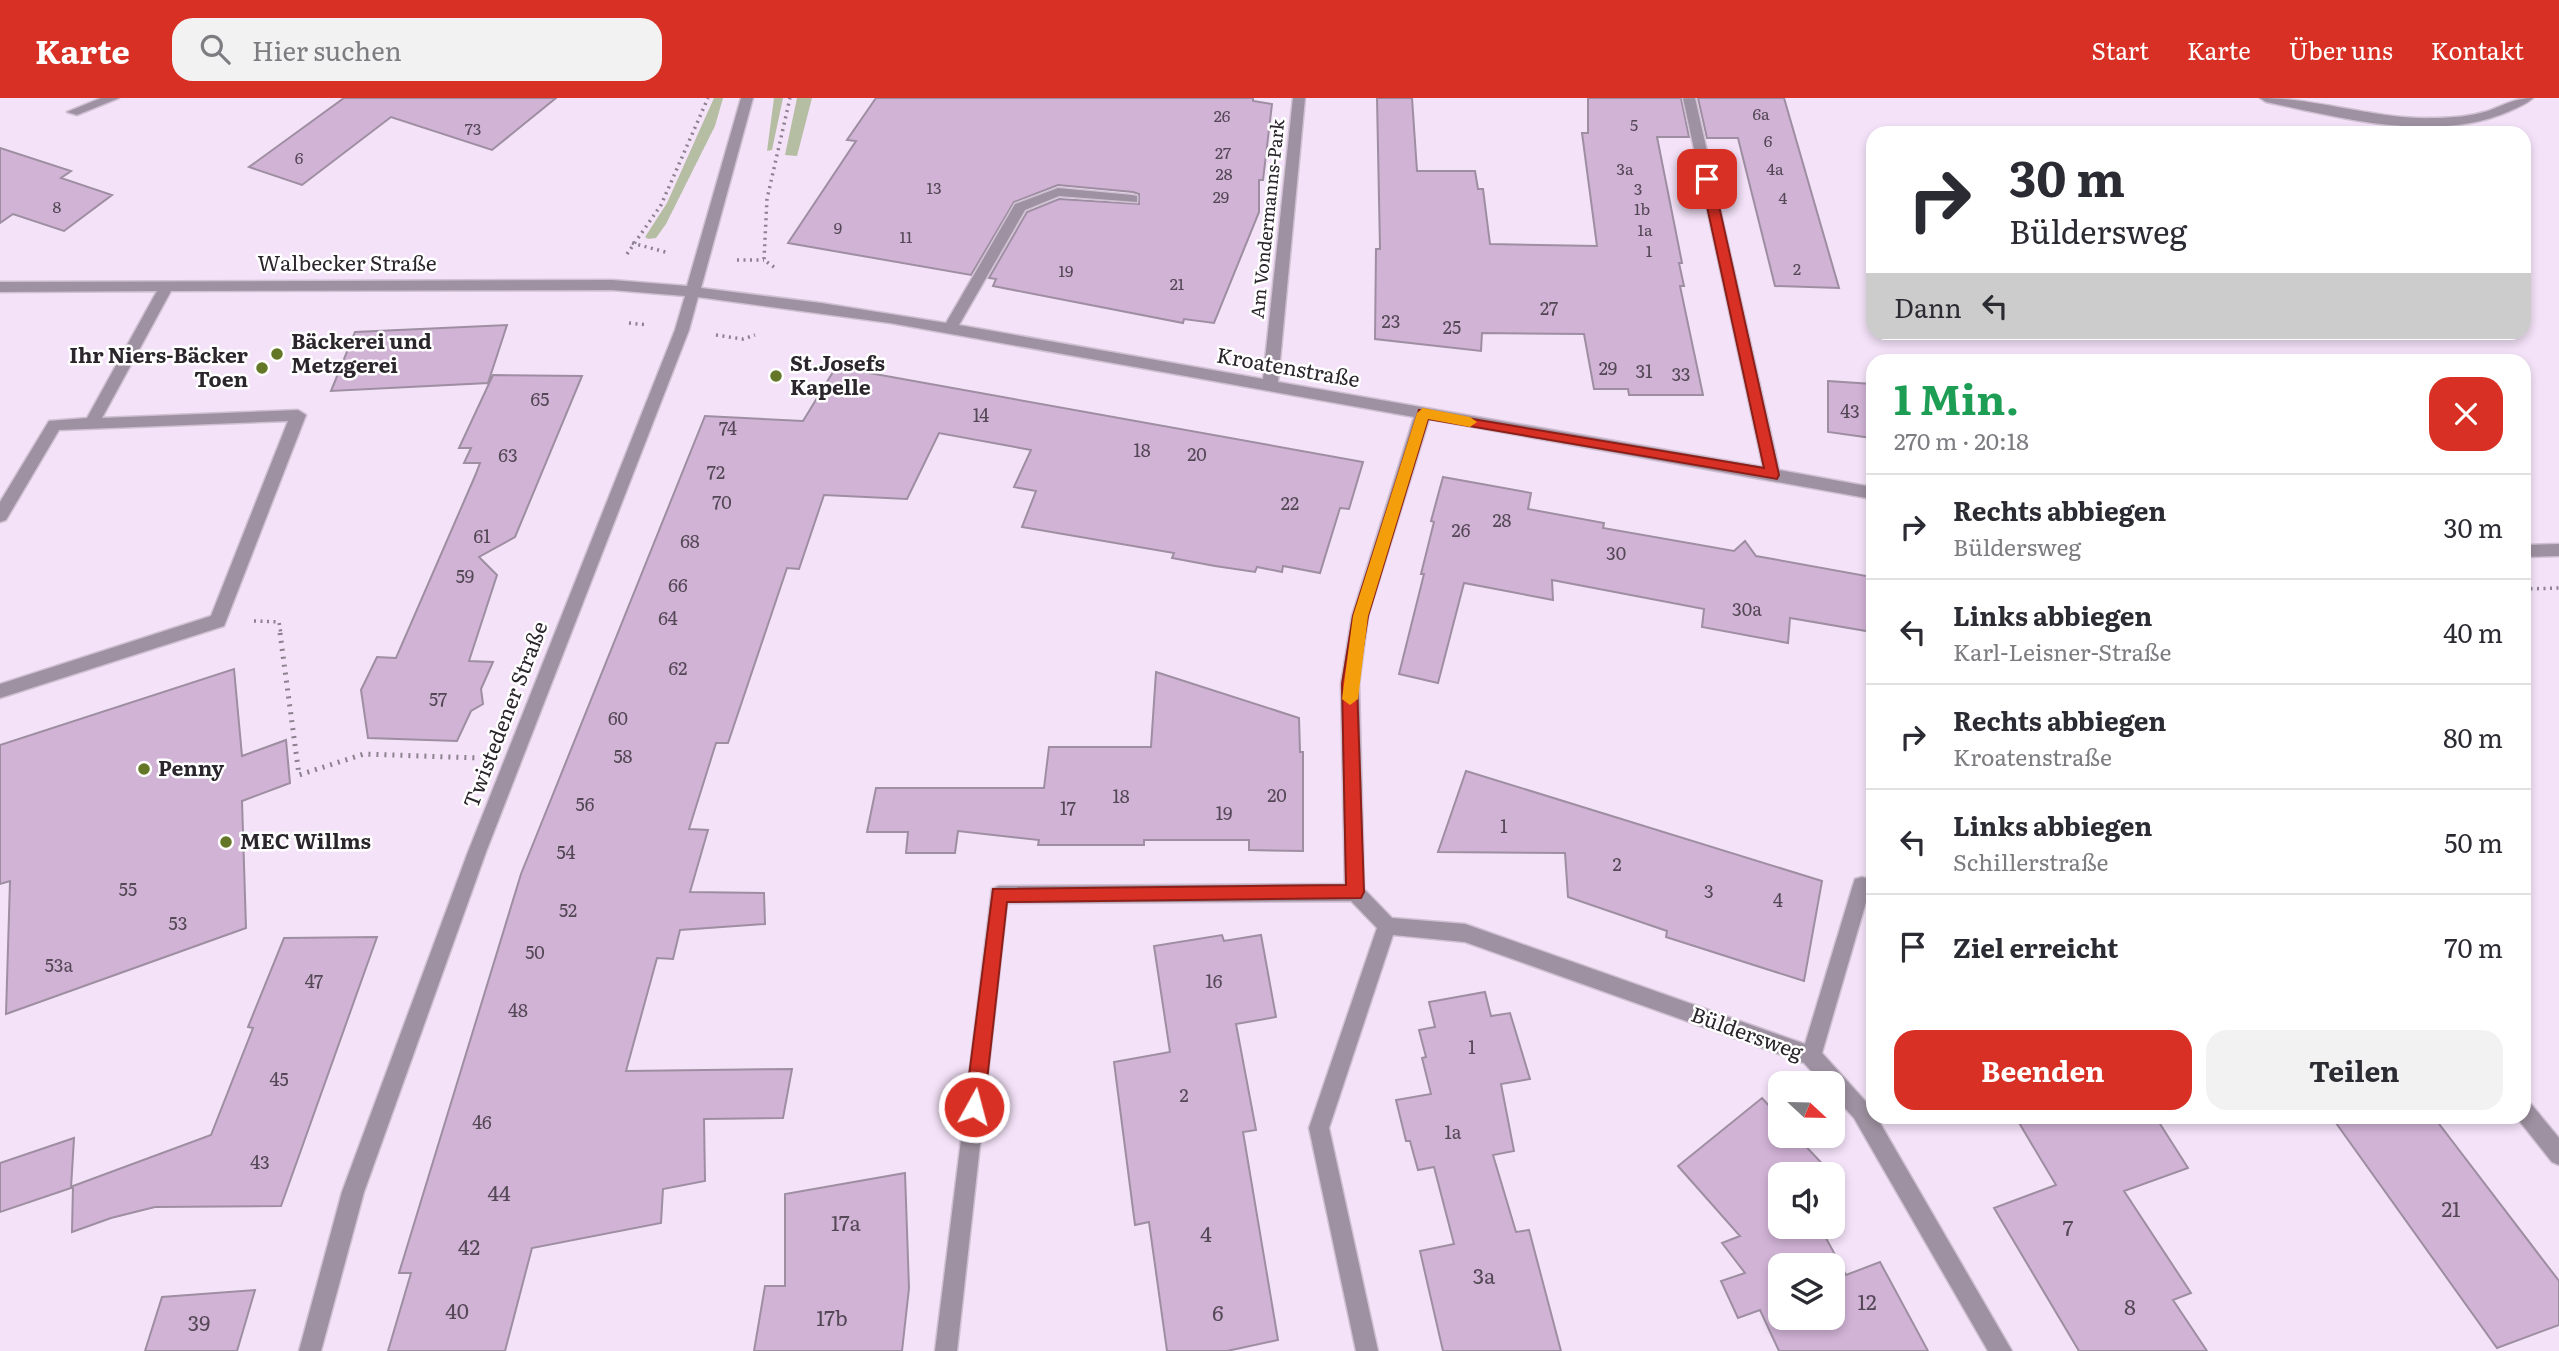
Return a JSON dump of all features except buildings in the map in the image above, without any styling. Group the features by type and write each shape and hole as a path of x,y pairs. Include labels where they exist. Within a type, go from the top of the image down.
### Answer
{"street":[{"path":"73,112 113,98"},
{"name":"Twistedener Straße","path":"310,1351 353,1192 513,759 682,330 747,98"},
{"name":"Am Vondermanns-Park","path":"1270,386 1299,98"},
{"path":"1689,98 1772,475"},
{"path":"2266,98 2367,118 2447,121 2486,115 2527,98"},
{"path":"950,329 1020,207 1058,192 1132,199"},
{"name":"Walbecker Straße","path":"0,287 612,285 694,290"},
{"path":"92,424 167,286"},
{"name":"Kroatenstraße","path":"694,290 779,300 950,329 1866,493"},
{"path":"1367,1351 1319,1128 1387,926 1355,892 1350,684 1360,616 1423,413"},
{"path":"0,516 54,425 298,415 218,621 0,691"},
{"path":"2531,551 2559,550"},
{"path":"1811,1056 1863,885"},
{"path":"946,1351 999,895 1355,892"},
{"name":"Büldersweg","path":"1387,926 1465,933 1811,1056 1866,1120"},
{"path":"2531,1120 2559,1155"},
{"name":"Büldersweg","path":"1869,1124 2001,1351"}],"path":[{"path":"612,285 632,243 661,205 708,98"},
{"path":"758,334 793,275 764,260 767,199 790,98"},
{"path":"2531,589 2559,588"},
{"path":"218,621 279,622 299,775 364,754 513,759"}],"green space":[{"path":"714,98 723,98 715,126 666,224 656,238 648,239 645,237 667,203"},
{"path":"774,98 783,98 772,150 767,151"},
{"path":"797,98 812,98 797,156 785,155"}],"slow traffic":[{"path":"1350,699 1360,616 1423,413 1470,422"}],"place":[{"name":"Bäckerei und Metzgerei","path":"277,354"},
{"name":"Ihr Niers-Bäcker Toen","path":"262,368"},
{"name":"St.Josefs Kapelle","path":"776,376"},
{"name":"Penny","path":"144,769"},
{"name":"MEC Willms","path":"226,842"}],"route":[{"path":"974,1107 999,895 1355,892 1350,684 1360,616 1423,413 1772,475 1707,179"}]}
